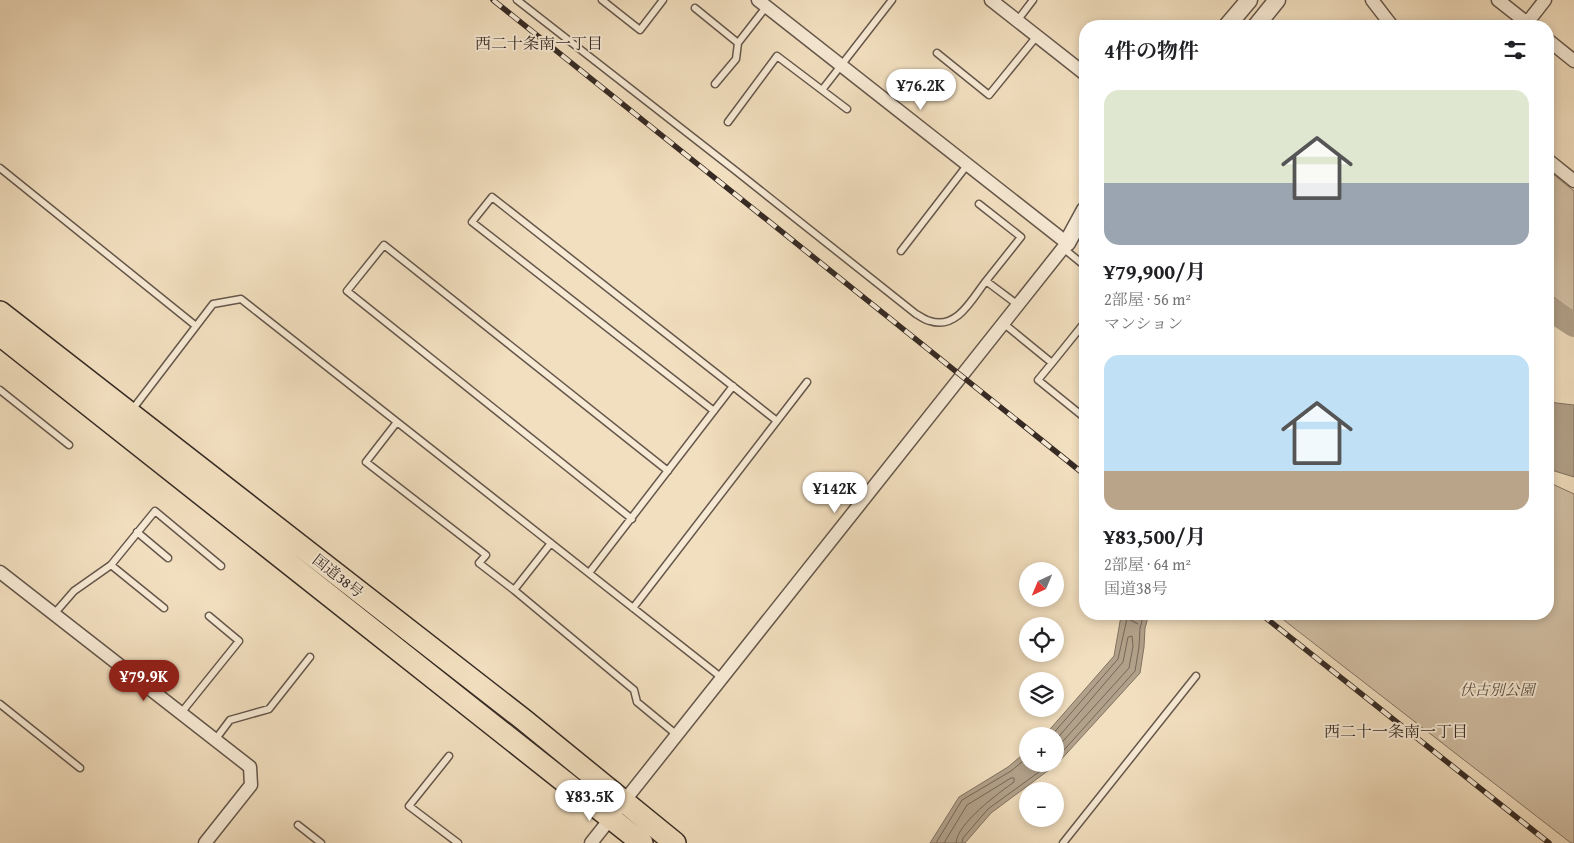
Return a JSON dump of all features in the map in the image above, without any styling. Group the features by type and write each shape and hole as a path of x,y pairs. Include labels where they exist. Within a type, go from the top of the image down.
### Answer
{"highway":[{"name":"国道38号","path":"0,312 124,422"},
{"name":"国道38号","path":"0,335 124,422 524,720 617,810 642,843"},
{"name":"国道38号","path":"617,810 675,843"}],"street":[{"path":"991,0 1079,69"},
{"path":"1232,20 1248,0"},
{"path":"1261,20 1277,0"},
{"path":"1372,0 1387,20"},
{"path":"1498,0 1523,20"},
{"path":"1532,20 1545,0"},
{"path":"762,3 968,164 1065,245"},
{"path":"1554,45 1574,61"},
{"path":"1554,165 1574,181"},
{"path":"591,843 1004,323 1065,245 1079,220"},
{"path":"1065,245 1079,232"},
{"path":"0,572 250,767 251,785 205,843"}],"lane":[{"path":"517,0 916,314 931,322 956,319 1022,237 979,204"},
{"path":"602,0 640,30 663,0"},
{"path":"822,90 892,0"},
{"path":"1017,21 1033,0"},
{"path":"715,84 736,59 738,43 762,3"},
{"path":"695,8 738,43"},
{"path":"937,53 990,95 1036,36"},
{"path":"728,122 778,56 847,109"},
{"path":"901,250 968,164"},
{"path":"0,168 196,326"},
{"path":"714,411 472,222 492,197 777,421"},
{"path":"632,519 347,291 384,245 668,471"},
{"path":"1065,245 1079,260"},
{"path":"986,281 1018,305"},
{"path":"124,422 213,304 241,299 722,678"},
{"path":"1004,323 1052,363"},
{"path":"1079,329 1038,380 1079,413"},
{"path":"633,608 807,382"},
{"path":"589,573 733,386"},
{"path":"0,390 69,445"},
{"path":"396,422 366,462 486,555 479,563 634,690 637,702 677,735"},
{"path":"54,614 74,591 111,565 155,511 221,566"},
{"path":"137,532 168,558"},
{"path":"514,590 551,543"},
{"path":"111,565 164,608"},
{"path":"181,713 239,641 209,616"},
{"path":"215,740 230,720 268,709 310,658"},
{"path":"1063,843 1196,676"},
{"path":"0,704 80,768"},
{"path":"449,756 409,806 458,843"},
{"path":"298,825 321,843"}],"green space":[{"path":"1554,175 1574,191 1574,312 1554,297"},
{"name":"伏古別公園","path":"1554,485 1574,494 1574,843 1571,843 1284,620 1554,620"}],"water":[{"path":"1554,403 1574,405 1574,477 1554,471"},
{"path":"1120,620 1130,620 1138,624 1132,620 1147,620 1140,673 1064,756 1064,727 1052,727 1061,717 1064,717 1064,713 1114,656"},
{"path":"1019,758 1019,772 1046,772 1033,782 1019,782 1019,792 991,813 965,843 930,843 959,797 1008,767"}],"pier":[{"path":"1230,0 1278,0 1292,19 1291,20 1245,20"}],"waterway":[{"path":"1554,312 1574,325"}],"railway":[{"path":"493,0 1079,470"},
{"path":"1269,620 1549,843"}],"district":[{"name":"西二十条南一丁目","path":"539,43"},
{"name":"西二十一条南一丁目","path":"1396,731"}]}
